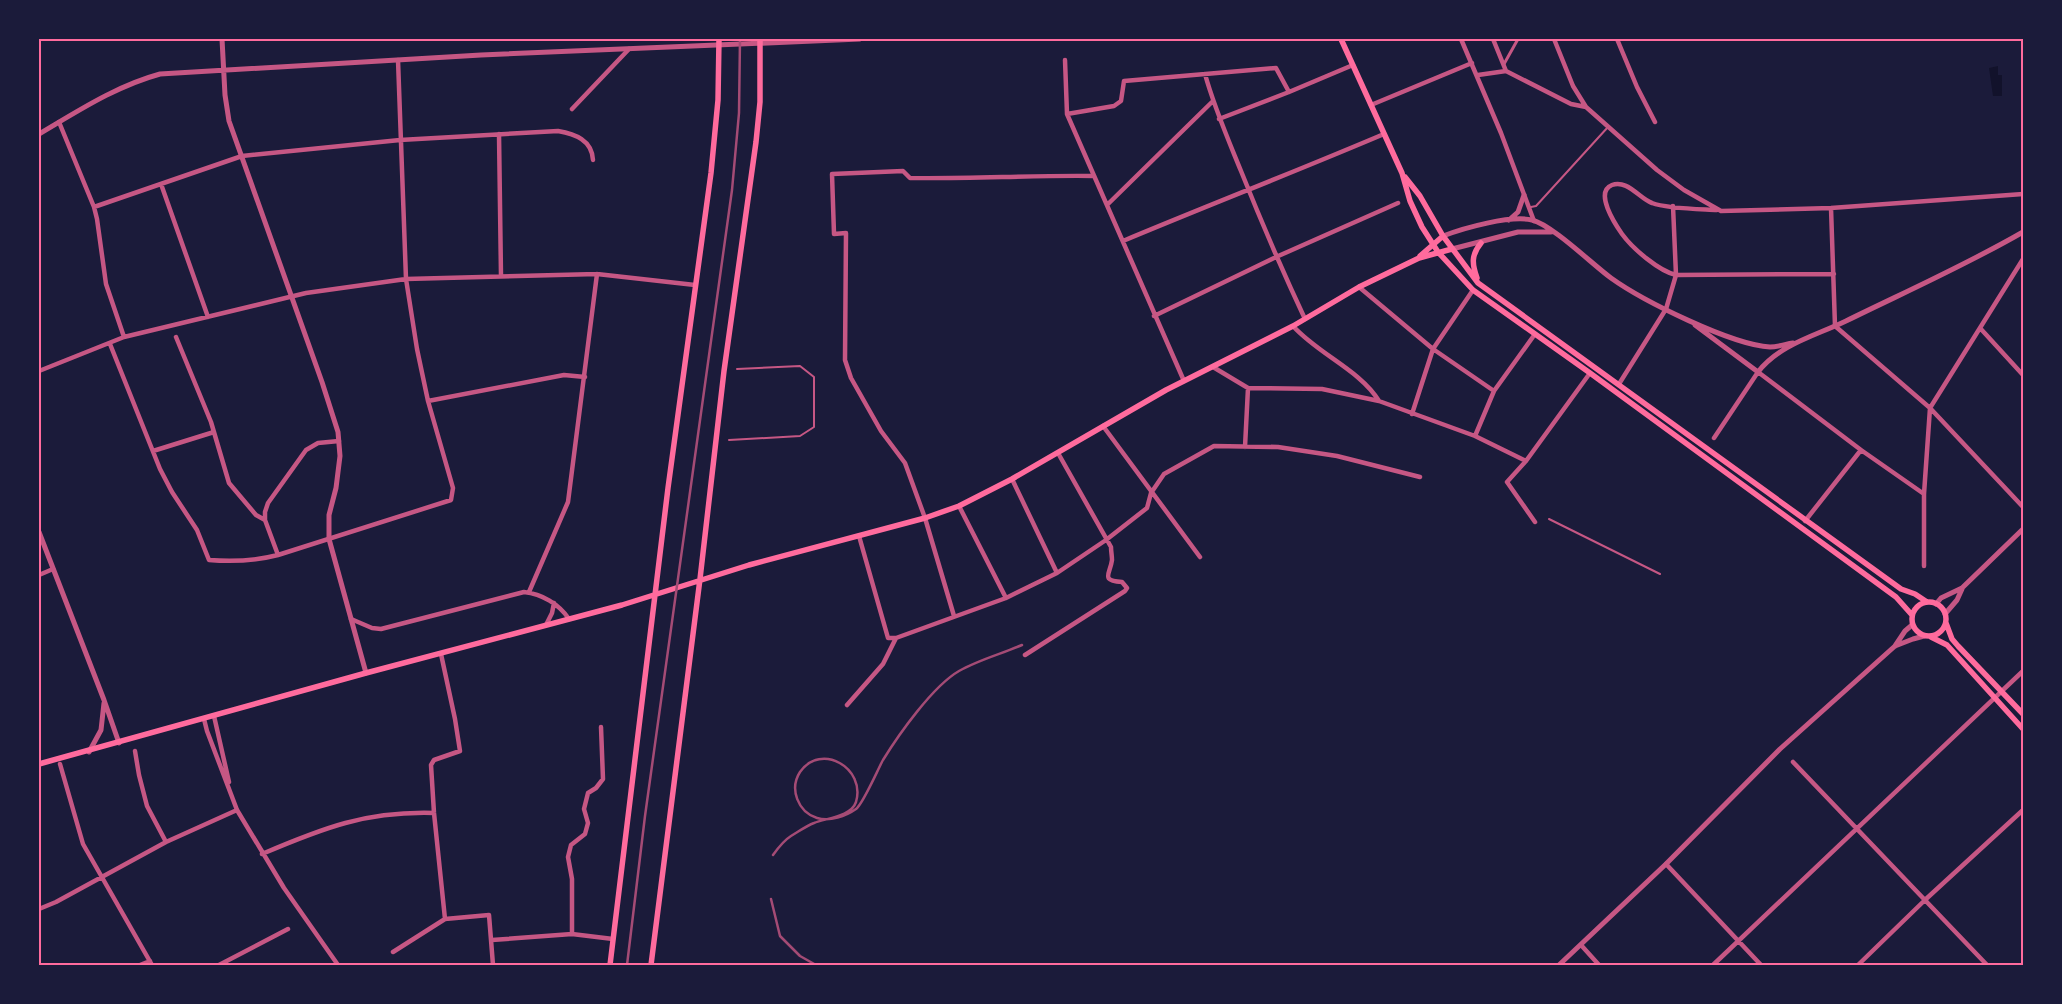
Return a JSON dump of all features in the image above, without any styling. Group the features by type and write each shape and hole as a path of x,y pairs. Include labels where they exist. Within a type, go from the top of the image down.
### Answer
{"main road":[{"path":"1341,39 1402,173 1410,201 1422,227 1438,252 1473,290 1590,373 1896,597 1912,615"},
{"path":"651,965 700,579 724,371 756,142 760,102 760,41"},
{"path":"610,965 668,488 716,131 719,42"},
{"path":"1402,173 1420,196 1443,236 1478,283 1901,589 1915,594 1927,602 1936,604 1945,614 1946,623 1952,638 1958,646 2023,714"},
{"path":"1418,258 1443,236"},
{"path":"1478,283 1472,262 1476,249 1481,243"},
{"path":"39,764 89,752 366,673 656,595 700,579 925,518 959,506 1012,479 1184,381 1293,326 1359,287 1418,258 1452,249"},
{"path":"1927,602 1919,605 1912,615 1912,625 1915,630 1924,636 1931,637 1947,645 2023,729"},
{"path":"1931,637 1938,634 1946,623"}],"street":[{"path":"222,39 223,71 229,121 338,432 340,456 336,488 329,515 329,539 366,673"},
{"path":"39,134 112,92 140,79 160,74 628,49 719,42 860,39"},
{"path":"1461,39 1502,133 1534,221"},
{"path":"1493,39 1506,71"},
{"path":"1504,64 1518,39"},
{"path":"1554,39 1573,86 1586,107 1657,170 1684,190 1721,211"},
{"path":"1617,39 1637,87 1655,122"},
{"path":"572,109 628,49"},
{"path":"110,344 153,451 172,492 197,530 209,560 257,561 451,500 453,488 428,401 417,349 406,279 398,60"},
{"path":"1065,60 1067,114 1184,381"},
{"path":"1371,105 1472,63"},
{"path":"1219,119 1353,65"},
{"path":"1067,114 1114,106 1121,101 1124,81 1276,68 1289,92"},
{"path":"1478,75 1506,71 1570,104 1586,107"},
{"path":"1205,74 1219,119 1276,257 1305,319"},
{"path":"1107,205 1213,101"},
{"path":"59,122 94,207 106,284 124,337"},
{"path":"94,207 242,156 400,140 558,131 576,134 592,151 593,160"},
{"path":"499,134 501,276"},
{"path":"1123,241 1248,188 1318,162 1384,134"},
{"path":"954,616 925,518 905,463 881,431 851,378 845,360 846,234 834,234 832,174 902,171 910,178 942,179 1023,175 1094,176"},
{"path":"161,184 208,317"},
{"path":"1834,274 1676,275 1667,273 1637,250 1622,234 1605,202 1604,195 1607,188 1612,185 1624,185 1652,203 1721,211 1830,208 2023,194"},
{"path":"1508,220 1518,212 1524,195"},
{"path":"1154,316 1276,257 1398,203"},
{"path":"1620,384 1666,309 1676,275 1673,206"},
{"path":"1830,208 1835,326 1930,408 2023,507"},
{"path":"1443,236 1468,227 1508,220 1522,219 1534,221 1552,232 1612,279 1666,309 1691,322 1754,344 1771,347 1793,343 1835,326 1985,254 2023,232"},
{"path":"1452,249 1518,232 1540,230 1552,232"},
{"path":"1924,566 1924,494 1930,408 2023,259"},
{"path":"529,592 568,502 597,274"},
{"path":"39,371 124,337 290,296 406,279 597,274 695,285"},
{"path":"1359,287 1434,349 1494,391"},
{"path":"1412,414 1434,349 1473,290"},
{"path":"1691,322 1861,450 1924,494"},
{"path":"1293,326 1305,340 1371,388 1379,401"},
{"path":"1980,328 2023,375"},
{"path":"1475,436 1494,391 1535,334"},
{"path":"176,337 214,432 232,488 256,515 265,520"},
{"path":"1714,438 1765,363 1793,343"},
{"path":"1213,367 1248,388 1322,389 1379,401 1475,436 1526,461"},
{"path":"1535,522 1507,482 1526,461 1590,373"},
{"path":"428,401 564,375 585,377"},
{"path":"1245,447 1248,388"},
{"path":"1103,426 1200,557"},
{"path":"153,451 214,432"},
{"path":"278,555 265,520 268,503 306,450 318,443 339,441"},
{"path":"859,536 888,638 896,638 1006,598 1056,573 1106,540 1147,508 1151,493 1164,474 1214,446 1278,447 1337,456 1420,477"},
{"path":"1805,520 1861,450"},
{"path":"1025,655 1127,588 1122,582 1110,581 1108,579 1107,575 1112,560 1111,547 1058,452"},
{"path":"1012,479 1056,573"},
{"path":"959,506 1006,598"},
{"path":"1936,604 1941,598 1962,588 2023,529"},
{"path":"39,532 119,743"},
{"path":"39,575 53,569"},
{"path":"1945,614 1957,600 1962,588"},
{"path":"351,619 372,628 381,629 524,592 529,592 554,603 569,619"},
{"path":"546,625 552,613 554,603"},
{"path":"1559,965 1666,864 1780,749 1895,646 1905,631 1912,625"},
{"path":"1895,646 1913,638 1924,636"},
{"path":"847,705 883,664 896,638"},
{"path":"441,654 460,751 434,760 431,765 445,918"},
{"path":"1713,965 2023,671"},
{"path":"89,752 101,730 104,700"},
{"path":"214,716 233,800"},
{"path":"204,719 237,810 262,854 336,965"},
{"path":"572,934 572,879 568,857 571,845 585,834 588,823 584,808 588,793 596,788 603,779 602,727"},
{"path":"135,751 139,775 148,806 166,842"},
{"path":"1793,762 1987,965"},
{"path":"60,764 83,844 151,963 140,965"},
{"path":"39,909 56,902 166,842 237,810"},
{"path":"1858,965 1926,899 2023,810"},
{"path":"262,854 323,828 347,821 408,812 434,813"},
{"path":"1666,864 1761,965"},
{"path":"393,952 445,918 489,915 493,965"},
{"path":"219,965 288,929"},
{"path":"492,940 572,934 613,939"},
{"path":"1580,945 1599,965"}],"lane":[{"path":"1529,208 1536,206 1608,127"},
{"path":"729,440 800,436 814,427 814,377 800,366 736,369"},
{"path":"1549,519 1660,574"}],"shaded area":[{"path":"1998,66 1998,75 2002,75 2002,96 1993,96 1989,68"}],"railway":[{"path":"627,965 645,816 732,190 739,113 740,39"},
{"path":"773,855 783,842 791,836 811,824 819,821 825,820 831,818 844,814 856,802 857,790 854,779 840,763 830,759 819,759 809,763 800,772 795,786 797,799 805,811 822,819 827,819 838,818 852,812 859,806 883,760 898,737 917,711 938,688 966,667 1022,645"},
{"path":"771,899 780,936 800,956 816,965"}]}
